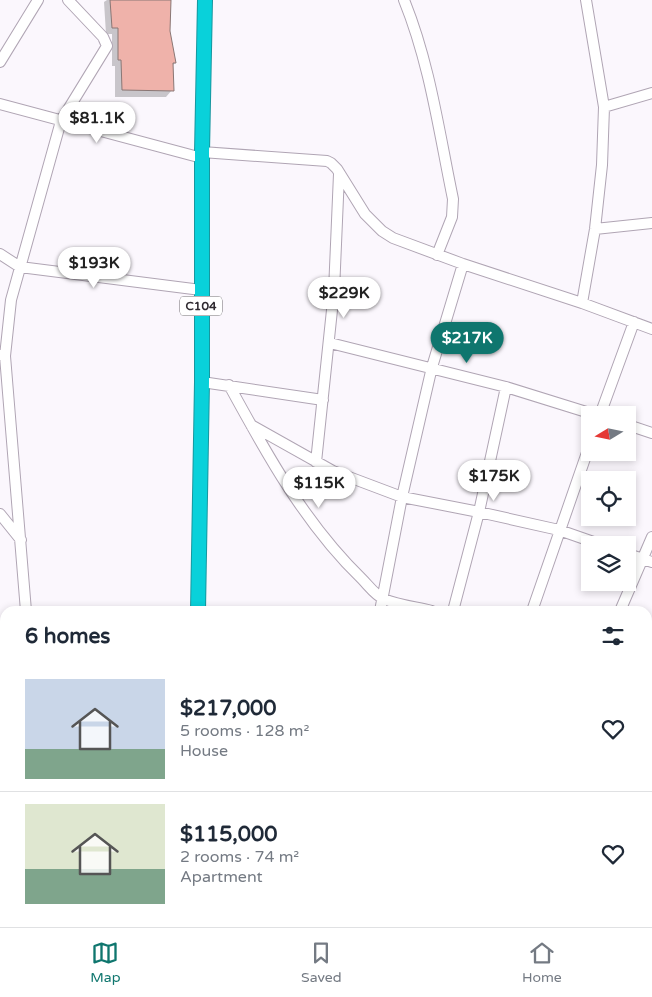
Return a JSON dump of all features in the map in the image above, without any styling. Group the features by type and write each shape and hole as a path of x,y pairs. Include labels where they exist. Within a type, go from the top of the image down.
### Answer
{"highway":[{"name":"C104","path":"198,606 205,0"}],"street":[{"path":"1,56 38,0"},
{"path":"26,606 21,540 4,408 2,356 11,300 61,121 107,46 104,37 68,0"},
{"path":"404,0 415,26 426,66 453,199 452,217 437,255"},
{"path":"582,302 595,229 602,165 604,107 586,0"},
{"path":"604,107 652,93"},
{"path":"0,104 61,121 202,155 327,161 334,166 358,206 382,231 393,238 463,264 582,302 652,329"},
{"path":"316,462 330,343 336,260 339,174"},
{"path":"595,229 652,223"},
{"path":"0,254 20,267 201,290"},
{"path":"381,606 402,497 432,367 463,264"},
{"path":"603,406 634,322"},
{"path":"330,343 432,367 581,410"},
{"path":"202,382 323,400"},
{"path":"229,385 251,426 319,530 355,572 382,599 411,606"},
{"path":"454,606 479,512 506,387"},
{"path":"251,426 316,462 355,480 402,497 559,530 581,538"},
{"path":"636,427 652,432"},
{"path":"534,606 584,461"},
{"path":"0,514 21,540"},
{"path":"623,606 648,560 652,537"},
{"path":"636,556 648,560"}],"building":[{"path":"110,0 171,0 170,31 176,63 173,63 174,91 122,90 121,60 118,60 118,28 112,28"}]}
